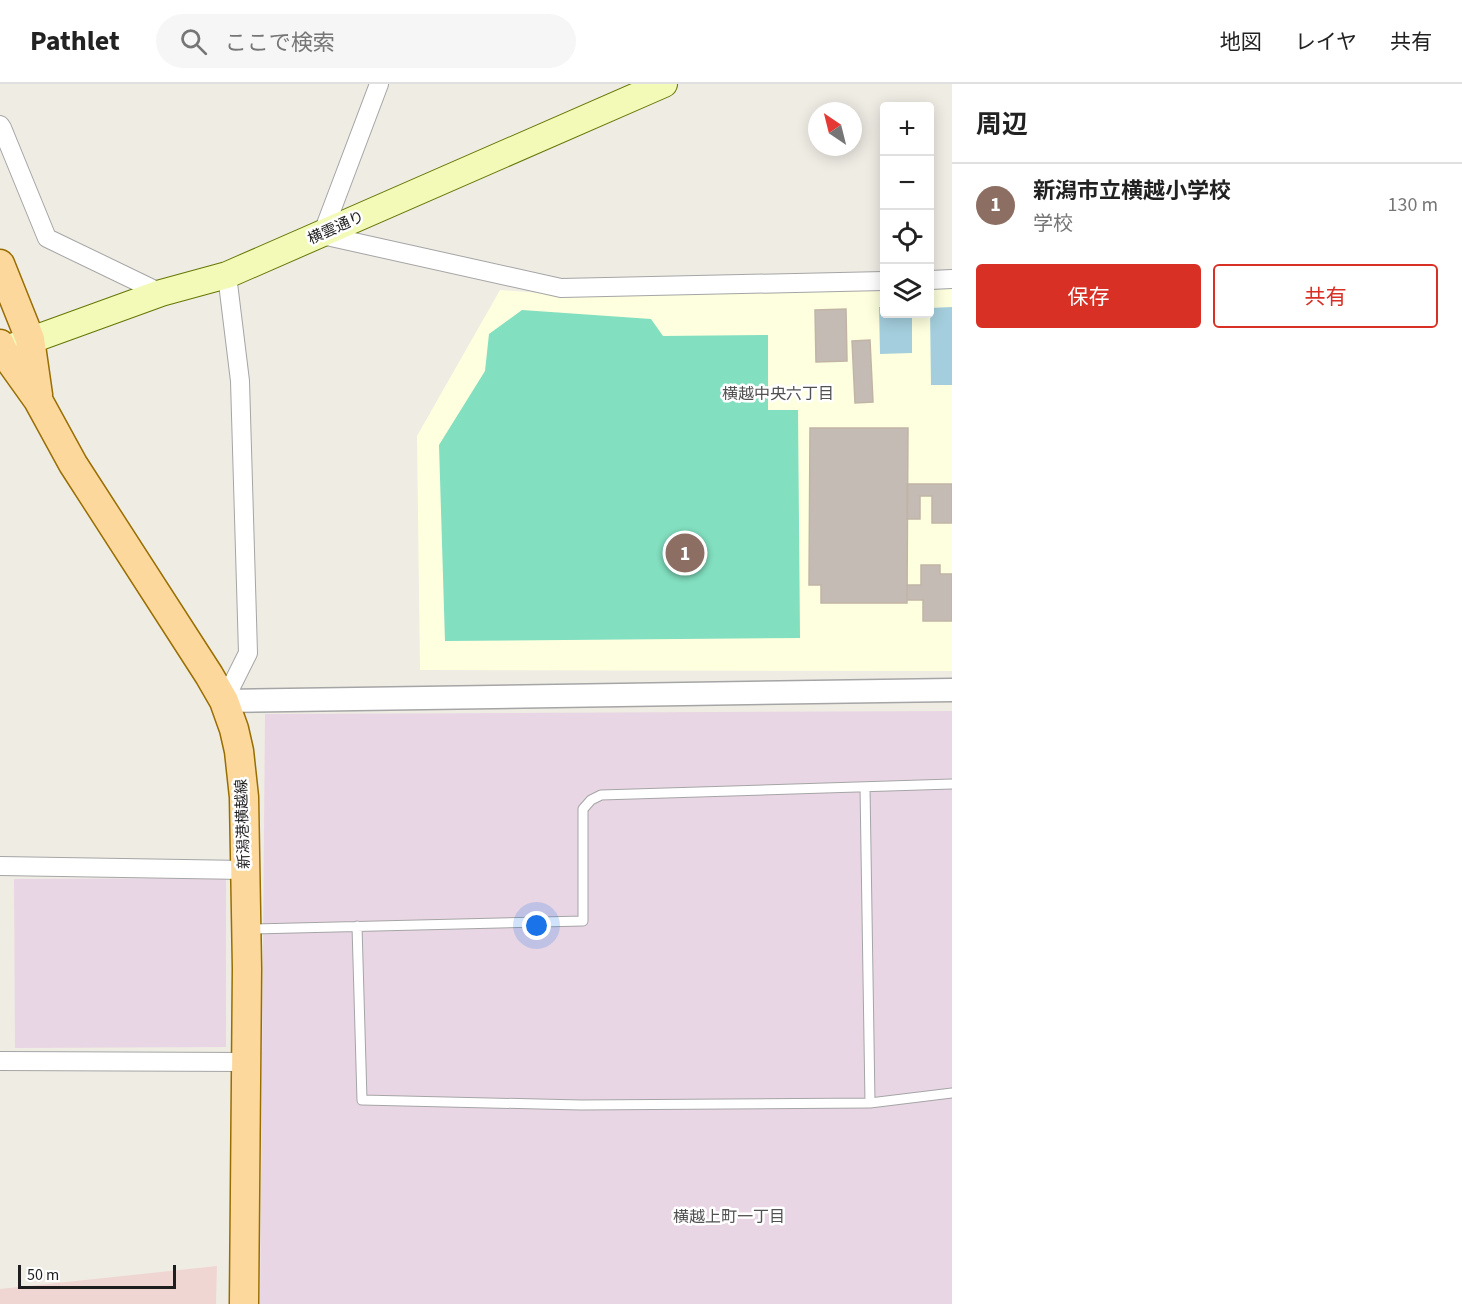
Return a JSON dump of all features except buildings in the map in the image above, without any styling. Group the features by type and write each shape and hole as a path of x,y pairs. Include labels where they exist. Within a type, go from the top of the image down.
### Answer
{"main road":[{"name":"横雲通り","path":"1,349 161,293 227,275 664,84"},
{"name":"新潟港横越線","path":"0,264 30,339 38,400"},
{"name":"新潟港横越線","path":"1,349 38,400 73,464 203,665 224,701 234,729 244,797 247,929 244,1304"}],"street":[{"path":"379,84 322,235 561,288 880,281"},
{"path":"0,125 47,238 161,293"},
{"path":"227,275 240,381 248,652 224,701 952,690"},
{"path":"934,280 952,279"},
{"path":"0,866 245,870"},
{"path":"0,1061 246,1062"}],"lane":[{"path":"247,929 583,921 583,809 591,800 601,795 952,784"},
{"path":"865,787 870,1103"},
{"path":"357,926 362,1100 581,1105 870,1103 952,1093"}],"shaded area":[{"path":"952,286 952,671 420,670 417,436 500,290 552,294 880,288 880,318 934,318 934,287"},
{"path":"952,711 952,1304 260,1304 265,714"},
{"path":"226,878 226,1047 15,1048 14,879"},
{"path":"217,1266 216,1304 0,1304 0,1289"}],"green space":[{"path":"522,310 651,319 663,336 768,335 768,410 798,410 800,638 445,641 439,445 485,371 489,334"}],"water":[{"path":"879,307 880,318 912,318 912,353 880,354"},
{"path":"952,307 952,385 931,385 930,318 934,318 934,308"}],"place":[{"name":"新潟市立横越小学校","path":"685,553"}],"district":[{"name":"横越中央六丁目","path":"778,394"},
{"name":"横越上町一丁目","path":"729,1217"}]}
